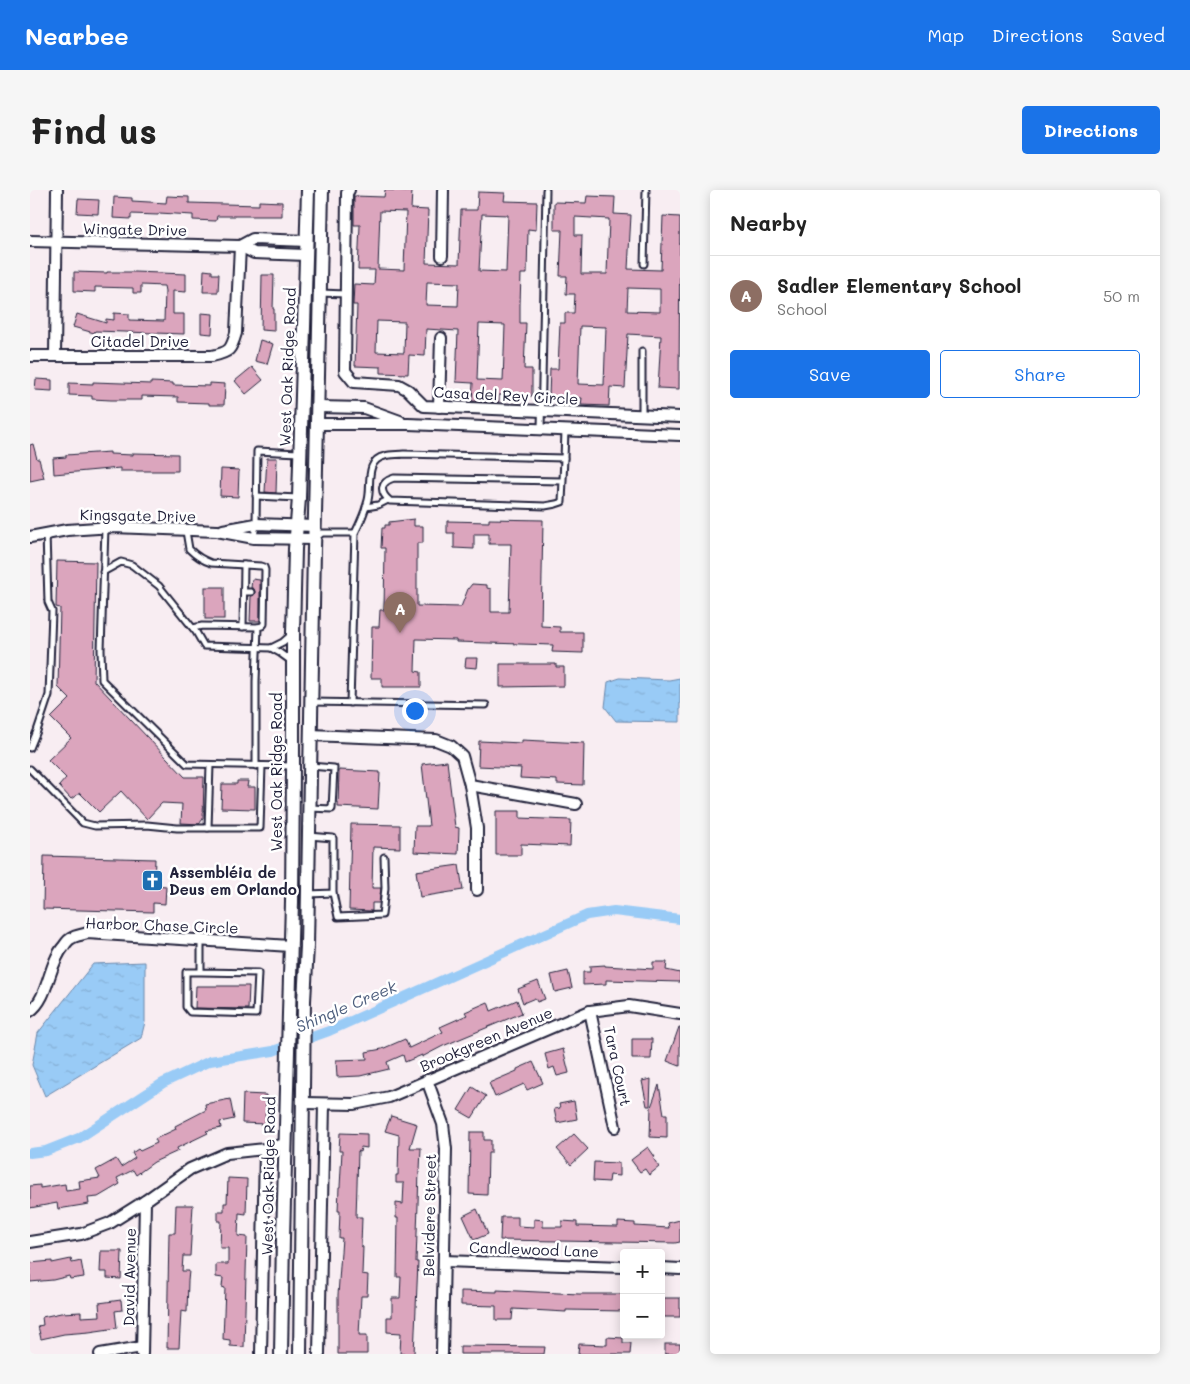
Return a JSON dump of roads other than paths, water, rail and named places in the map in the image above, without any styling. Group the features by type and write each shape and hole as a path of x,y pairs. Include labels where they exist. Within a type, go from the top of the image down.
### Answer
{"street":[{"path":"55,356 57,190"},
{"name":"West Oak Ridge Road","path":"281,1354 293,766 293,616 299,498 308,190"},
{"name":"West Oak Ridge Road","path":"300,1354 304,1013 307,946 310,736 317,533 317,424 322,190"},
{"name":"Casa del Rey Circle","path":"349,190 347,193 345,371 354,382 399,385 408,390 424,406 680,417"},
{"path":"442,256 443,190"},
{"name":"Wingate Drive","path":"240,246 253,239 307,241"},
{"name":"Wingate Drive","path":"30,241 240,246 254,253 306,255"},
{"path":"307,241 310,242 313,248 311,316 319,336"},
{"name":"Citadel Drive","path":"30,356 212,356 224,353 232,346 236,333 240,246"},
{"path":"304,334 310,350 309,417 317,424 408,424 680,435"},
{"path":"439,407 441,338"},
{"path":"318,407 364,408 408,424"},
{"name":"Kingsgate Drive","path":"217,531 256,524 297,526 317,533"},
{"name":"Kingsgate Drive","path":"30,537 67,530 105,528 217,531 254,538 296,539 317,533"},
{"path":"293,616 305,646 303,693 311,702"},
{"path":"310,736 436,740 451,746 462,756 470,785 477,828 478,890"},
{"path":"293,766 302,769 300,820 309,833"},
{"path":"470,785 576,804"},
{"name":"Harbor Chase Circle","path":"30,1011 34,1008 45,989 59,952 71,938 87,934 290,946"},
{"name":"Brookgreen Avenue","path":"304,1103 354,1104 389,1097 590,1011 629,1006 680,1014"},
{"name":"Tara Court","path":"590,1011 615,1127"},
{"path":"288,1037 296,1049 296,1101 304,1103"},
{"name":"Belvidere Street","path":"428,1080 443,1124 446,1149 442,1354"},
{"path":"319,1354 324,1104"},
{"path":"30,1242 81,1234 110,1223 190,1169 227,1153 265,1150 286,1144 294,1149 291,1256 301,1278"},
{"path":"261,1354 265,1150"},
{"name":"David Avenue","path":"142,1351 145,1201"},
{"name":"Candlewood Lane","path":"444,1261 620,1267"},
{"path":"665,1268 680,1269"},
{"path":"100,1354 142,1351"}],"lane":[{"path":"541,430 546,190"},
{"path":"644,264 646,190"},
{"path":"320,293 345,294"},
{"path":"642,351 642,416"},
{"path":"366,507 378,505 388,500 545,506 562,502 565,431"},
{"path":"254,538 256,524 257,451 300,453"},
{"path":"350,703 355,533 369,498 370,475 373,464 383,456 404,454 564,458"},
{"path":"388,500 384,495 383,484 387,480 394,478 563,482"},
{"path":"256,496 299,498"},
{"path":"105,528 101,650 102,680 187,764 293,766"},
{"path":"186,530 189,549 196,556 211,563 264,567 265,570 262,602 264,624 262,626 202,626 192,628"},
{"path":"30,748 49,695 52,611 48,602 46,533"},
{"path":"317,533 355,533"},
{"path":"103,572 120,562 132,565 159,586 204,646 271,648 280,652 292,663"},
{"path":"243,627 244,565"},
{"path":"244,592 251,592"},
{"path":"244,602 251,602"},
{"path":"243,612 251,612"},
{"path":"30,769 83,823 95,826 147,825 177,828 260,828 256,681 258,627"},
{"path":"271,648 284,642 293,633"},
{"path":"311,702 486,704"},
{"path":"208,828 210,765"},
{"path":"309,808 332,808 334,768 310,766"},
{"path":"309,833 333,838 333,893 338,917 382,915 385,888 384,857"},
{"path":"308,894 333,893"},
{"path":"201,940 201,972"},
{"name":"Harbor Chase Circle","path":"290,946 307,946"},
{"path":"186,972 201,972 258,973 256,1014 190,1012 186,1007 186,972"}],"water":[{"path":"620,678 669,680 680,678 680,722 616,721 605,707 608,682"},
{"path":"145,962 145,1022 141,1038 45,1096 32,1065 38,1033 93,964"}],"waterway":[{"name":"Shingle Creek","path":"30,1153 46,1151 79,1138 163,1083 210,1061 273,1051 329,1031 587,915 614,911 680,919"}],"place":[{"name":"Sadler Elementary School","path":"400,633"},
{"name":"Assembléia de Deus em Orlando","path":"153,881"}]}
